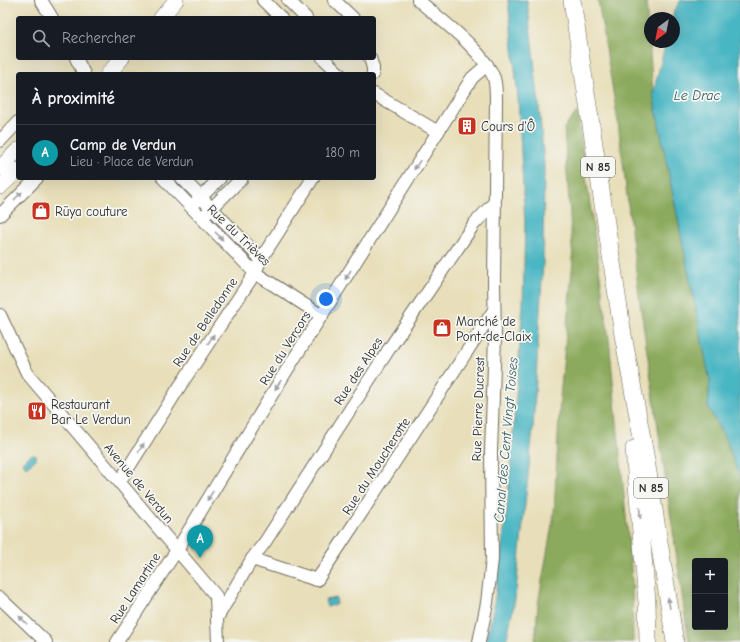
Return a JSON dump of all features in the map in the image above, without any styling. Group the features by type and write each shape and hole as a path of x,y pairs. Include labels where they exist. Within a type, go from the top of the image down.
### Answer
{"highway":[{"name":"N 85","path":"572,0 623,335 648,467 674,642"},
{"name":"N 85","path":"623,335 647,602 648,642"}],"main road":[{"path":"163,16 176,0"},
{"path":"110,72 120,60"},
{"path":"0,168 16,152"},
{"path":"0,188 16,172"}],"street":[{"path":"41,0 51,16"},
{"path":"263,0 279,16"},
{"path":"288,0 304,16"},
{"path":"334,0 351,16"},
{"name":"Rue Pierre Ducrest","path":"418,0 478,53 487,65 494,80 496,100 494,203 495,337 491,459 492,559 487,603 480,642"},
{"path":"77,60 83,72"},
{"path":"325,60 334,72"},
{"path":"336,72 339,60"},
{"path":"371,60 373,72"},
{"name":"Rue du Vercors","path":"177,550 472,78 487,65"},
{"path":"376,95 438,132"},
{"path":"0,140 16,124"},
{"path":"0,215 35,180"},
{"name":"Rue du Trièves","path":"165,180 255,273 322,316"},
{"name":"Rue du Trièves","path":"184,180 261,259"},
{"path":"191,207 218,180"},
{"path":"202,218 240,180"},
{"name":"Rue de Belledonne","path":"120,481 180,386 255,273 261,259 312,180"},
{"name":"Rue des Alpes","path":"216,618 252,559 266,542 385,356 469,231 494,203"},
{"name":"Rue du Moucherotte","path":"252,559 317,580 494,310"},
{"name":"Avenue de Verdun","path":"0,315 27,373 216,596 218,642"},
{"name":"Rue Lamartine","path":"117,642 177,550"},
{"path":"0,598 46,642"}],"green space":[{"path":"598,0 646,0 647,12 644,12 644,48 650,48 653,94 710,381 708,407 728,444 740,480 740,642 689,642 640,303 618,122"},
{"path":"577,112 609,339 632,578 633,642 535,642 538,604 554,513 560,398 573,261 564,128"}],"water":[{"path":"508,0 527,0 544,165 543,262 533,428 515,599 506,642 486,642 494,605 507,509 523,305 525,223 518,98"},
{"name":"Le Drac","path":"681,0 740,0 740,480 728,444 708,407 710,381 653,94 664,48 680,48 680,12 674,11"},
{"path":"32,454 36,455 36,459 26,467 22,462"},
{"path":"336,598 337,604 327,607 325,600"}],"place":[{"name":"Cours d'Ô","path":"467,126"},
{"name":"Rüya couture","path":"41,211"},
{"name":"Marché de Pont-de-Claix","path":"442,328"},
{"name":"Restaurant Bar Le Verdun","path":"37,411"},
{"name":"Camp de Verdun","path":"200,558"}],"water label":[{"name":"Canal des Cent Vingt Toises","path":"506,440"}]}
